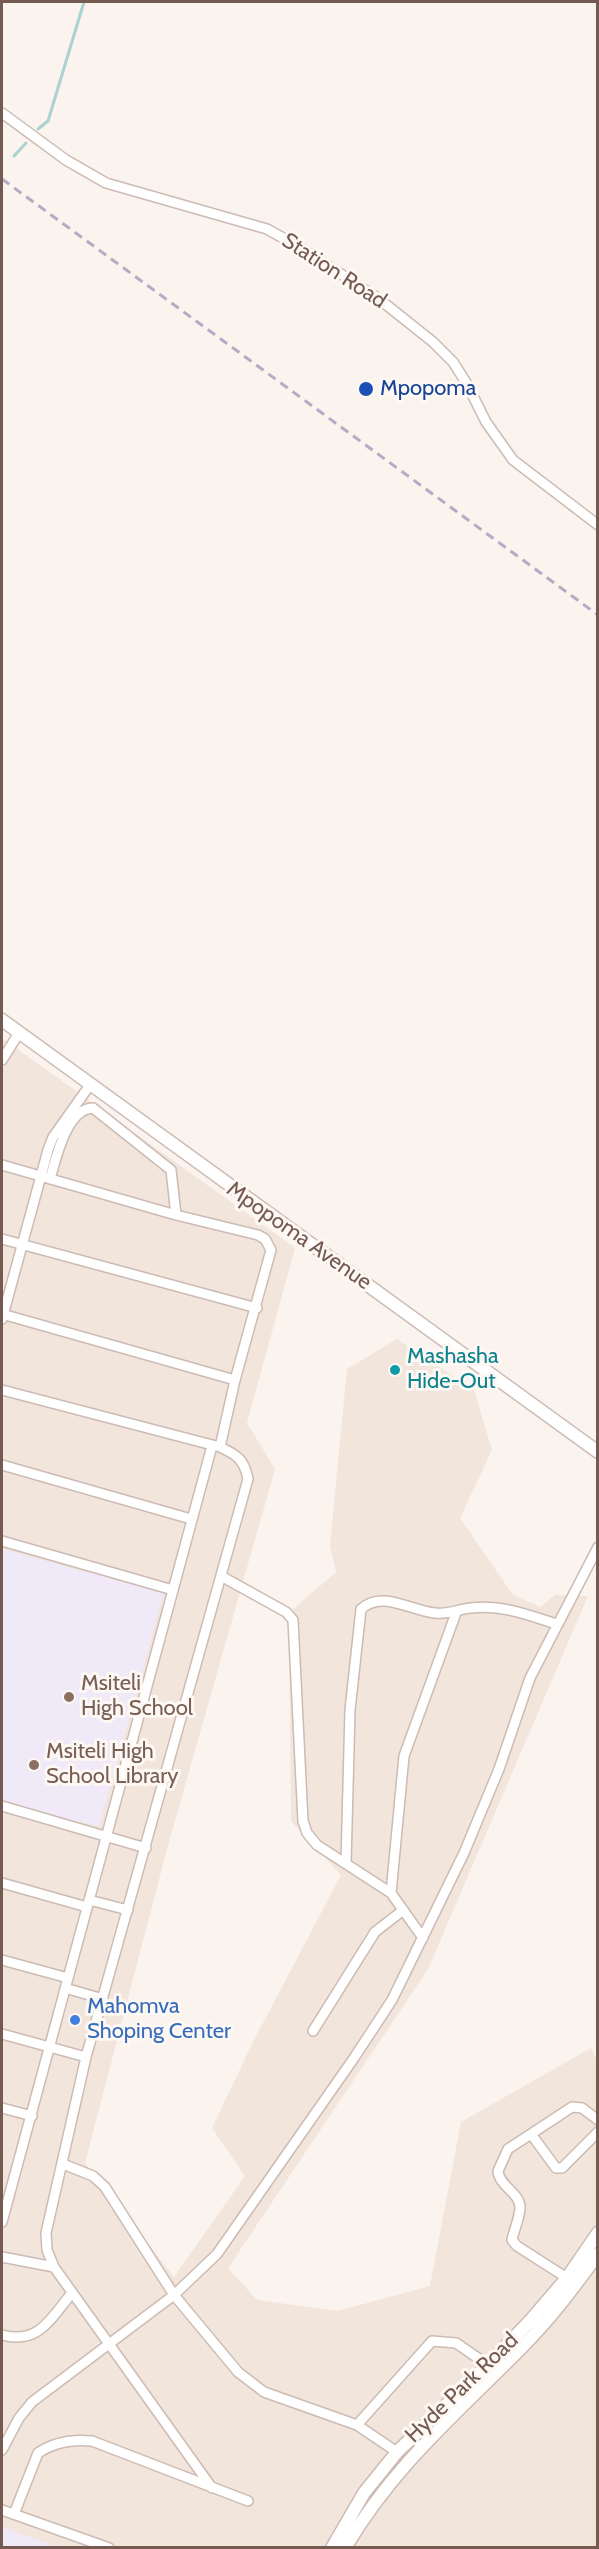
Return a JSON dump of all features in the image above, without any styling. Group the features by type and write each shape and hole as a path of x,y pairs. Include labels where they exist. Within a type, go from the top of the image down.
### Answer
{"street":[{"name":"Station Road","path":"2,113 66,160 106,183 267,230 293,243 379,300 433,342 453,362 486,422 513,460 597,525"},
{"name":"Mpopoma Avenue","path":"2,1020 230,1188 388,1298 597,1452"},
{"path":"2,1060 19,1033"},
{"path":"45,1177 53,1137 90,1085"},
{"path":"176,1215 171,1170 93,1108 82,1111 63,1136 45,1177 22,1244 2,1316 235,1380"},
{"path":"2,1165 176,1215 258,1235 266,1239 272,1250 216,1447 191,1519 32,2116 6,2185 2,2222"},
{"path":"2,1239 257,1308"},
{"path":"2,1390 216,1447 239,1456 244,1462 248,1479 86,2056 46,2233 46,2250 54,2267 212,2487"},
{"path":"2,1465 191,1519"},
{"path":"2,1541 173,1590"},
{"path":"2,2448 19,2418 32,2402 174,2295 217,2254 392,2000 464,1853 499,1769 530,1678 597,1548"},
{"path":"221,1576 286,1612 292,1620 303,1821 307,1833 317,1845 391,1893 423,1938"},
{"path":"346,1864 350,1710 361,1609 368,1602 383,1600 436,1614 456,1613 468,1608 492,1608 511,1610 556,1624"},
{"path":"391,1893 404,1756 456,1613"},
{"path":"2,1806 146,1848"},
{"path":"2,1883 88,1904 128,1910"},
{"path":"314,2031 375,1932 402,1911"},
{"path":"2,1960 103,1999"},
{"path":"2,2034 86,2056"},
{"path":"567,2278 517,2246 512,2240 520,2206 518,2200 501,2182 498,2171 508,2149 572,2107 582,2108 597,2120"},
{"path":"2,2108 32,2116"},
{"path":"531,2134 556,2168 562,2168 597,2132"},
{"path":"63,2164 93,2176 105,2187 174,2295 238,2372 264,2391 357,2425 397,2452"},
{"name":"Hyde Park Road","path":"332,2547 364,2493 397,2452 488,2365 567,2278 597,2233"},
{"name":"Hyde Park Road","path":"345,2547 364,2515 415,2452 524,2345 567,2297 597,2254"},
{"path":"2,2257 54,2267"},
{"path":"2,2335 24,2338 37,2332 72,2293"},
{"path":"357,2425 432,2341 456,2343 488,2365"},
{"path":"14,2514 39,2453 47,2447 69,2441 92,2441 248,2501"},
{"path":"2,2510 109,2547"}],"shaded area":[{"path":"2,1038 295,1248 247,1423 275,1469 167,1849 85,2163 174,2277 245,2176 212,2128 253,2042 341,1875 291,1821 289,1613 336,1572 330,1546 347,1369 397,1339 474,1390 492,1450 460,1518 513,1595 540,1607 555,1595 588,1596 428,1969 228,2268 257,2300 338,2311 430,2286 461,2122 591,2048 598,2063 597,2547 2,2547"},
{"name":"Msiteli High School","path":"2,1549 164,1593 99,1827 2,1801"},
{"path":"2,2527 57,2547 2,2547"}],"waterway":[{"path":"38,129 48,121 84,2"},
{"path":"14,156 26,143"}],"railway":[{"path":"2,179 598,615"}],"place":[{"name":"Mpopoma","path":"366,389"},
{"name":"Mashasha Hide-Out","path":"395,1370"},
{"name":"Msiteli High School","path":"69,1697"},
{"name":"Msiteli High School Library","path":"34,1765"},
{"name":"Mahomva Shoping Center","path":"75,2020"}]}
